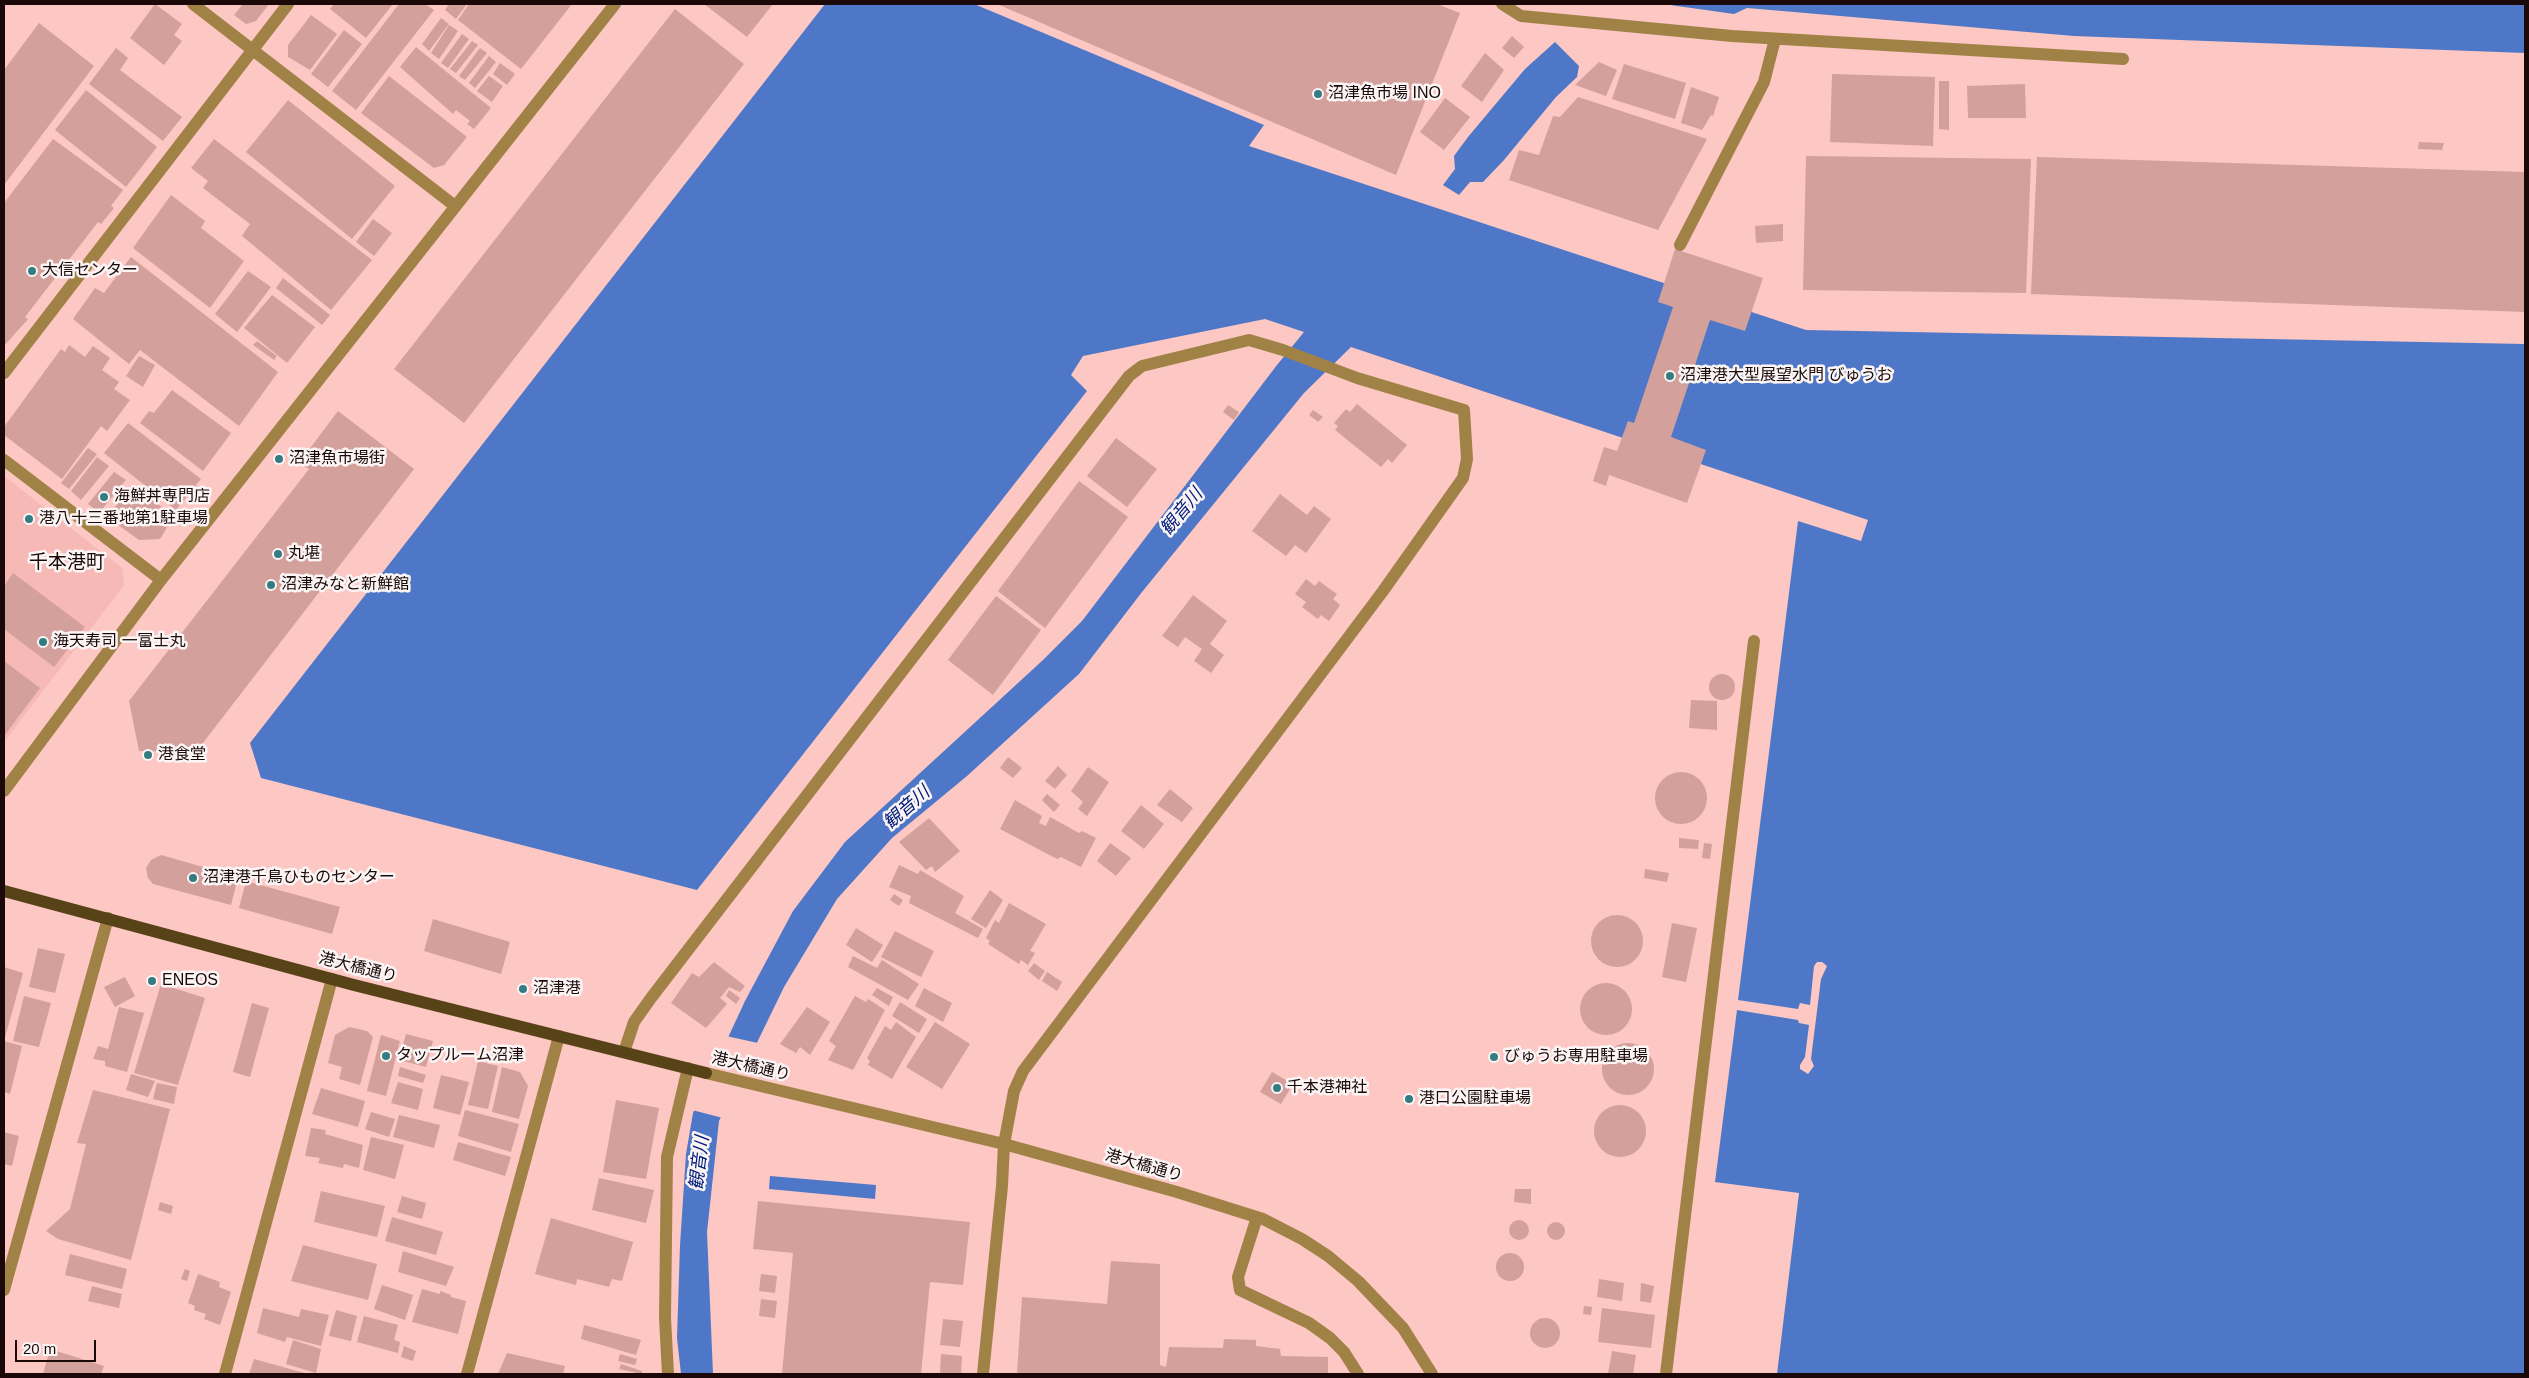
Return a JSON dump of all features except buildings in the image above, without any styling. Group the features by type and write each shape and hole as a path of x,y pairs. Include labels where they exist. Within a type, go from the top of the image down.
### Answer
{"main road":[{"name":"港大橋通り","path":"4,891 332,979 706,1073"}],"street":[{"path":"192,4 455,206"},
{"path":"4,373 288,4"},
{"path":"4,791 162,580 615,4"},
{"path":"1502,4 1521,16 1775,38 2123,59"},
{"path":"1680,245 1764,82 1775,38"},
{"path":"624,1052 634,1022 642,1010 1129,376 1142,366 1249,340 1283,350 1357,378 1464,410 1467,459 1463,478 1383,591 1024,1071 1014,1091 1004,1144 1002,1186 983,1374"},
{"path":"4,460 162,580"},
{"path":"1666,1374 1754,641"},
{"path":"4,1290 108,918"},
{"path":"225,1374 332,979"},
{"path":"467,1374 559,1036"},
{"path":"668,1374 665,1318 667,1157 688,1068"},
{"name":"港大橋通り","path":"706,1073 1004,1144 1177,1192 1257,1217 1302,1239 1352,1275 1403,1328 1432,1374"},
{"path":"1257,1217 1238,1277 1240,1290 1289,1311 1316,1328 1344,1352 1358,1374"}],"shaded area":[{"path":"4,476 122,568 124,585 4,742"}],"water":[{"name":"観音川","path":"825,4 974,4 1264,125 1249,146 1806,330 2525,344 2525,1374 1777,1374 1799,1193 1715,1182 1737,1010 1798,1020 1799,1023 1809,1025 1805,1057 1800,1065 1800,1069 1808,1074 1814,1066 1811,1059 1821,979 1827,966 1822,962 1817,962 1814,966 1810,1005 1800,1003 1798,1009 1738,1000 1798,521 1861,541 1868,520 1351,347 1304,393 1142,592 1079,674 967,776 892,838 837,899 784,987 719,1121 707,1232 713,1374 681,1374 677,1338 680,1245 686,1154 693,1113 745,1001 793,911 845,842 1043,660 1082,621 1304,332 1265,319 1083,356 1071,375 1087,391 697,890 261,778 250,743"},
{"path":"1663,4 2525,4 2525,53 2074,36 1747,8 1734,14"},
{"path":"1555,42 1579,66 1577,77 1556,97 1504,160 1483,182 1470,182 1459,195 1443,185 1455,169 1454,156 1468,137 1525,69"},
{"path":"770,1176 876,1185 875,1199 769,1189"}],"pier":[{"path":"726,1036 758,1043 723,1118 692,1110"}],"place":[{"name":"沼津魚市場 INO","path":"1318,94"},
{"name":"大信センター","path":"32,271"},
{"name":"沼津港大型展望水門 びゅうお","path":"1670,376"},
{"name":"沼津魚市場街","path":"279,459"},
{"name":"海鮮丼専門店","path":"104,497"},
{"name":"港八十三番地第1駐車場","path":"29,519"},
{"name":"丸堪","path":"278,554"},
{"name":"沼津みなと新鮮館","path":"271,585"},
{"name":"海天寿司 一富士丸","path":"43,642"},
{"name":"港食堂","path":"148,755"},
{"name":"沼津港千鳥ひものセンター","path":"193,878"},
{"name":"ENEOS","path":"152,981"},
{"name":"沼津港","path":"523,989"},
{"name":"タップルーム沼津","path":"386,1056"},
{"name":"びゅうお専用駐車場","path":"1494,1057"},
{"name":"千本港神社","path":"1277,1088"},
{"name":"港口公園駐車場","path":"1409,1099"}],"district":[{"name":"千本港町","path":"67,563"}]}
